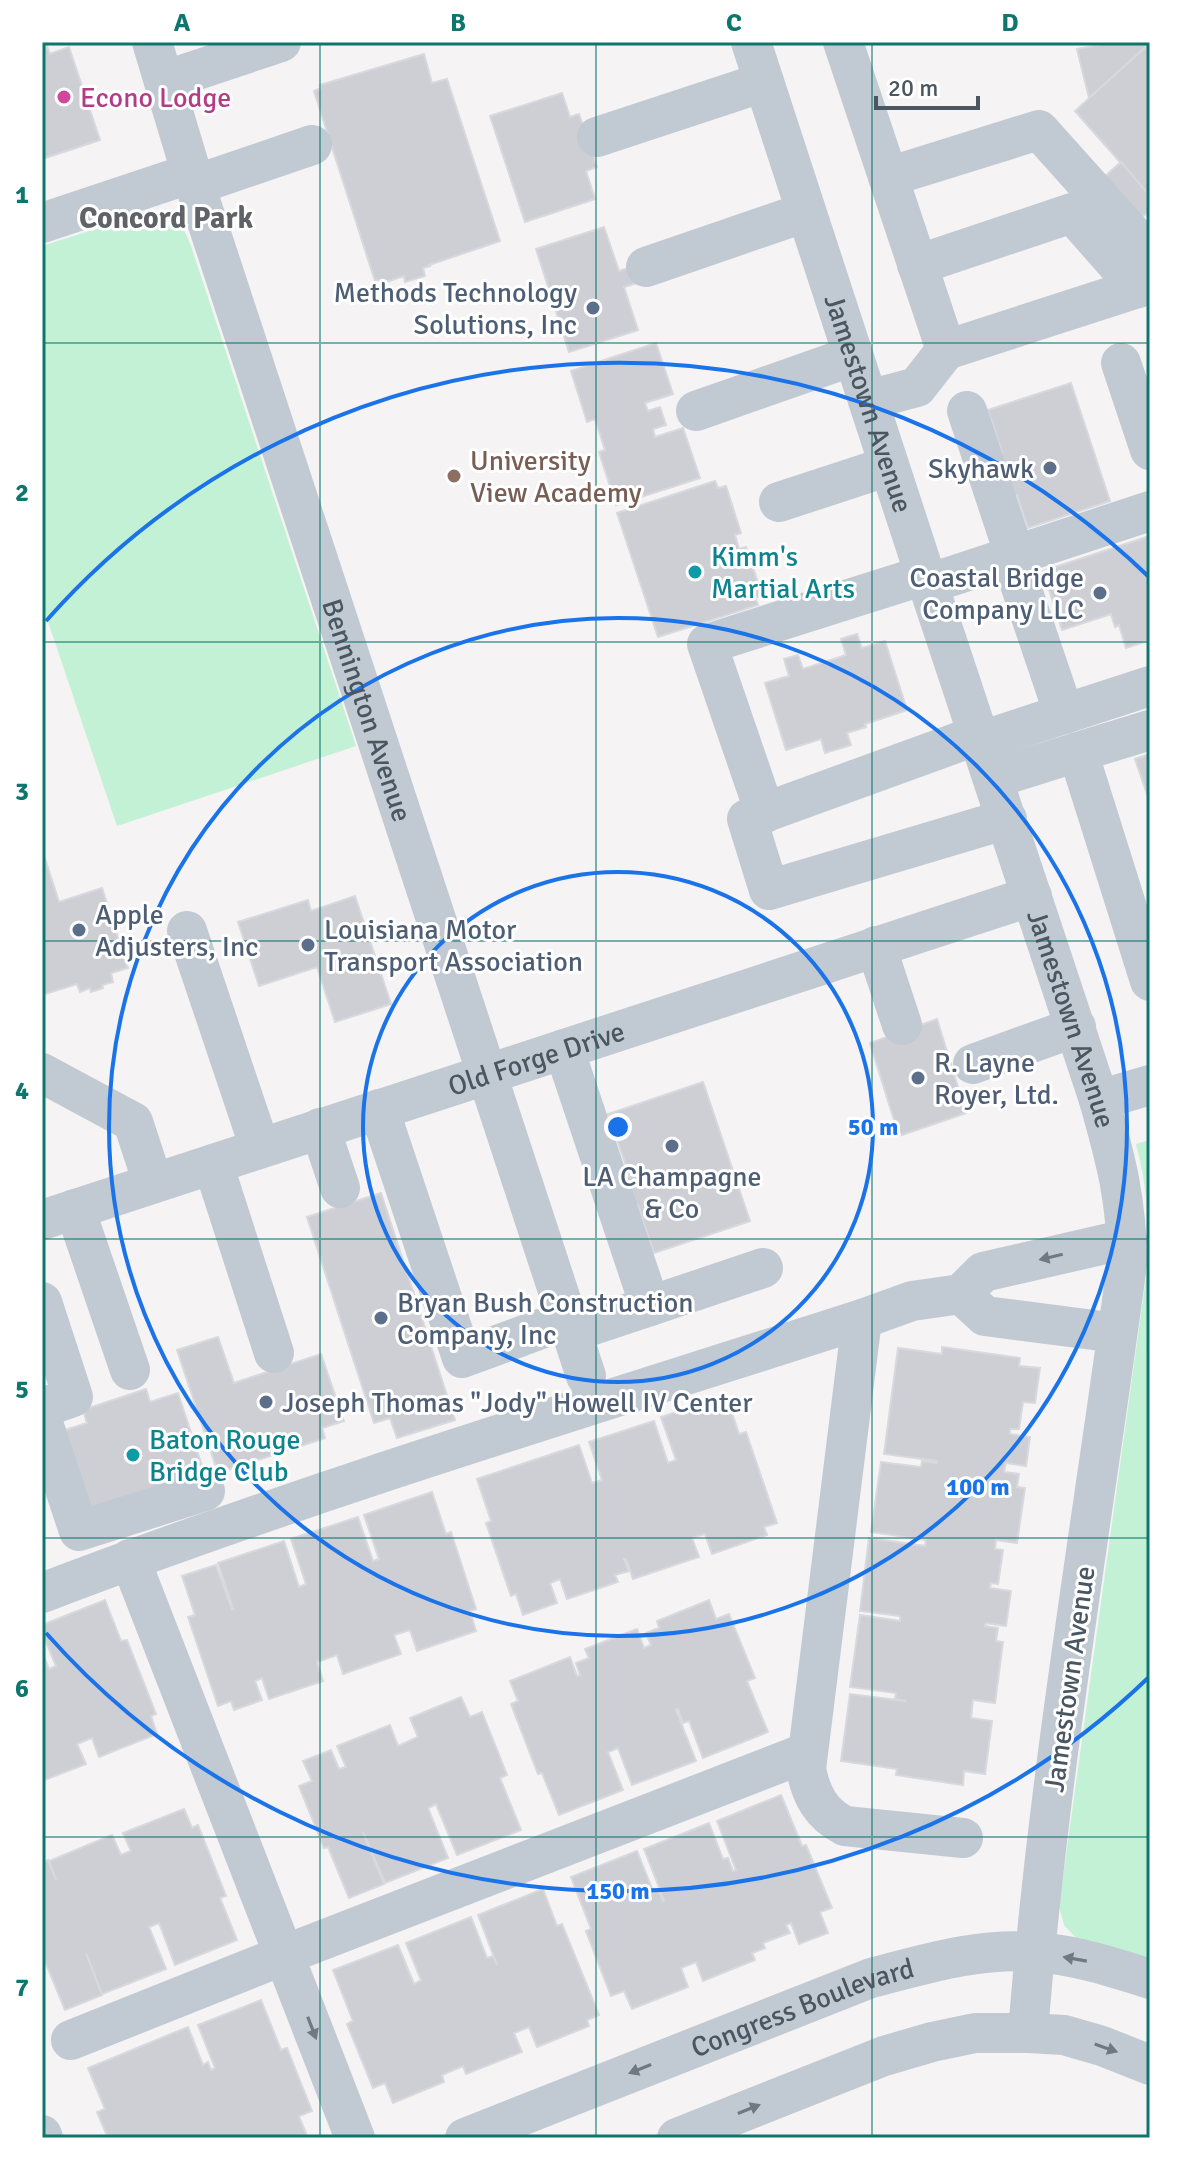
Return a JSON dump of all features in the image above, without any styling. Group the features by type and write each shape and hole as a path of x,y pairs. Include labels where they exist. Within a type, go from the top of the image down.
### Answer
{"street":[{"name":"Bennington Avenue","path":"152,42 194,179 586,1376"},
{"path":"164,81 281,42"},
{"name":"Jamestown Avenue","path":"751,42 1076,1027 1116,1157 1136,1187 1063,1711 1028,2033"},
{"path":"843,42 946,350"},
{"path":"597,137 764,82"},
{"path":"888,177 1039,130 1146,275"},
{"path":"42,223 312,145"},
{"path":"646,267 806,212"},
{"path":"917,265 1072,213 1146,275"},
{"path":"868,400 917,387 946,350 1146,275"},
{"path":"696,411 853,356"},
{"path":"1121,363 1150,450"},
{"path":"967,411 1064,714"},
{"path":"779,502 889,466"},
{"path":"765,813 707,644 926,580 1017,568 1150,511"},
{"path":"1007,819 769,890 747,819 980,738 1150,686"},
{"path":"994,778 1150,730"},
{"path":"1078,752 1150,981"},
{"name":"Old Forge Drive","path":"59,1214 1032,896"},
{"path":"187,931 260,1148"},
{"path":"876,946 902,1025"},
{"path":"973,1064 1076,1027"},
{"path":"564,1049 650,1306"},
{"path":"42,1073 133,1122 153,1183"},
{"path":"1099,1100 1150,1085"},
{"path":"379,1109 462,1358 650,1306 763,1268"},
{"path":"320,1128 340,1188"},
{"path":"213,1164 274,1353"},
{"path":"59,1214 130,1370"},
{"path":"42,1593 130,1559 362,1480 912,1301 961,1294 983,1272 1127,1239"},
{"path":"961,1294 985,1316 1117,1333"},
{"path":"42,1302 73,1397 42,1408"},
{"path":"862,1319 806,1769 818,1804 832,1819 845,1826 963,1838"},
{"path":"42,1420 79,1531 205,1491"},
{"path":"130,1559 355,2138"},
{"path":"71,2040 808,1752"},
{"name":"Congress Boulevard","path":"465,2138 871,1978 971,1954 1035,1952 1102,1963 1150,1979"},
{"path":"677,2138 884,2056 975,2033 1064,2035 1150,2065"}],"green space":[{"path":"153,211 168,214 178,222 191,246 356,746 117,826 42,604 42,246"},
{"path":"1150,1140 1150,1959 1078,1940 1064,1925 1059,1906 1149,1256 1146,1200 1136,1144"}],"building":[{"path":"1099,42 1150,43 1089,98 1077,49 1099,45"},
{"path":"1150,43 1150,196 1075,111"},
{"name":"Econo Lodge","path":"47,46 50,54 69,47 100,140 42,159 42,48"},
{"path":"424,54 432,83 447,79 500,241 429,265 423,268 425,276 405,282 404,276 383,283 383,279 375,281 314,91 321,88 320,85"},
{"path":"562,93 570,117 579,114 597,167 586,171 595,199 525,222 490,116"},
{"path":"1121,162 1150,196 1150,210 1114,243 1076,202"},
{"name":"Methods Technology Solutions, Inc","path":"604,227 619,271 635,266 640,282 624,287 638,330 569,352 536,249"},
{"path":"656,343 673,394 645,403 648,411 660,407 666,425 653,429 655,437 683,428 700,478 616,505 599,452 605,450 595,419 587,422 571,371"},
{"name":"Skyhawk","path":"1071,383 1110,501 1028,528 1017,495 1014,496 997,454 1002,452 988,410"},
{"name":"Kimm's Martial Arts","path":"715,481 718,488 726,486 741,533 735,535 739,549 746,547 762,595 755,598 758,605 658,637 617,513"},
{"name":"Coastal Bridge Company LLC","path":"1150,536 1150,640 1126,648 1119,625 1115,627 1111,614 1062,630 1043,571"},
{"path":"857,634 862,648 885,641 907,710 847,733 851,745 825,753 821,739 786,750 765,683 789,676 784,659 798,655 803,669 846,655 841,639"},
{"path":"1150,754 1150,803 1135,759"},
{"name":"Apple Adjusters, Inc","path":"42,849 59,902 102,888 128,968 111,973 113,982 102,985 103,988 80,992 77,984 42,995"},
{"name":"Louisiana Motor Transport Association","path":"355,896 391,1004 335,1022 317,967 259,986 238,922 308,900 311,911"},
{"name":"R. Layne Royer, Ltd.","path":"937,1019 966,1113 899,1136 870,1043"},
{"name":"LA Champagne & Co","path":"703,1082 750,1221 654,1253 638,1205 626,1209 617,1182 630,1177 608,1114"},
{"name":"Bryan Bush Construction Company, Inc","path":"381,1193 455,1420 397,1438 390,1418 374,1423 307,1217"},
{"name":"Joseph Thomas \"Jody\" Howell IV Center","path":"218,1337 234,1383 321,1354 344,1421 322,1428 325,1438 218,1473 177,1350"},
{"path":"942,1347 1020,1358 1019,1366 1040,1368 1035,1403 1023,1402 1019,1429 1010,1429 1010,1434 1030,1437 1026,1466 1006,1463 1004,1472 1019,1474 1017,1487 1025,1488 1017,1543 996,1540 995,1549 1003,1550 998,1584 991,1583 990,1588 1011,1591 1006,1626 986,1623 985,1626 998,1628 996,1641 1003,1642 995,1703 973,1700 971,1718 992,1721 985,1774 964,1771 963,1785 896,1775 897,1769 841,1761 850,1694 906,1701 895,1699 896,1693 850,1687 860,1615 900,1621 900,1616 860,1611 869,1538 925,1546 926,1540 871,1532 881,1462 921,1467 922,1461 937,1463 884,1454 898,1348 942,1354"},
{"name":"Baton Rouge Bridge Club","path":"146,1389 150,1402 178,1393 206,1478 88,1517 59,1432 87,1423 83,1410"},
{"path":"726,1395 739,1434 746,1432 777,1523 764,1527 767,1535 712,1554 705,1534 692,1538 699,1557 633,1579 624,1559 629,1571 615,1575 618,1582 567,1599 560,1579 550,1583 557,1603 523,1615 516,1594 511,1596 486,1523 491,1521 477,1479 579,1445 592,1483 602,1480 589,1442 654,1421 668,1463 676,1460 661,1417"},
{"path":"432,1492 446,1534 451,1532 476,1609 470,1611 476,1631 417,1651 410,1630 394,1635 401,1654 343,1674 337,1655 317,1662 323,1681 269,1699 262,1678 255,1681 262,1700 234,1710 231,1701 218,1706 188,1617 195,1615 182,1576 216,1565 233,1609 218,1563 284,1541 299,1587 306,1584 291,1539 358,1517 373,1561 379,1559 364,1515"},
{"path":"105,1600 121,1641 127,1640 156,1714 151,1716 157,1734 99,1757 92,1738 77,1744 86,1764 42,1781 42,1652 49,1669 56,1666 42,1625"},
{"path":"709,1600 716,1619 729,1614 755,1678 747,1681 768,1732 703,1758 689,1721 683,1723 678,1709 696,1761 632,1785 618,1748 608,1752 623,1790 559,1815 542,1773 538,1774 511,1704 518,1701 510,1681 570,1657 577,1676 580,1675 576,1663 589,1658 585,1649 637,1629 644,1648 651,1645 646,1633 659,1628 657,1621"},
{"path":"461,1697 470,1717 482,1712 507,1775 500,1778 521,1830 457,1855 436,1804 428,1808 448,1858 385,1883 363,1832 384,1884 349,1898 328,1847 324,1848 299,1786 312,1781 303,1761 331,1750 339,1769 346,1767 337,1746 390,1725 398,1746 418,1737 410,1718"},
{"path":"781,1795 832,1908 820,1912 828,1933 799,1944 791,1923 786,1925 790,1933 763,1943 765,1948 752,1953 755,1960 703,1981 696,1962 681,1968 688,1987 632,2009 624,1991 611,1996 586,1931 591,1929 571,1877 637,1851 653,1891 658,1889 663,1901 644,1849 709,1823 723,1859 728,1858 733,1871 736,1870 717,1821"},
{"path":"184,1809 192,1828 198,1825 226,1896 220,1898 237,1940 175,1965 159,1923 149,1927 166,1969 102,1994 86,1953 102,1995 65,2010 42,1954 42,1863 48,1860 56,1880 49,1861 112,1835 121,1855 131,1851 123,1833"},
{"path":"543,1889 557,1926 562,1924 599,2015 587,2020 589,2026 537,2047 529,2027 514,2033 522,2052 466,2074 463,2066 442,2075 444,2082 393,2103 385,2083 373,2088 347,2024 353,2021 333,1970 398,1945 414,1984 421,1980 406,1943 471,1917 487,1958 493,1956 497,1965 478,1915"},
{"path":"261,2000 281,2050 287,2048 312,2111 299,2116 307,2136 108,2138 97,2112 105,2109 88,2068 188,2027 203,2065 208,2062 211,2070 215,2068 198,2025"}],"place":[{"name":"Econo Lodge","path":"64,97"},
{"name":"Methods Technology Solutions, Inc","path":"593,308"},
{"name":"Skyhawk","path":"1050,468"},
{"name":"University View Academy","path":"454,476"},
{"name":"Kimm's Martial Arts","path":"695,572"},
{"name":"Coastal Bridge Company LLC","path":"1100,593"},
{"name":"Apple Adjusters, Inc","path":"79,930"},
{"name":"Louisiana Motor Transport Association","path":"308,945"},
{"name":"R. Layne Royer, Ltd.","path":"918,1078"},
{"name":"LA Champagne & Co","path":"672,1146"},
{"name":"Bryan Bush Construction Company, Inc","path":"381,1318"},
{"name":"Joseph Thomas \"Jody\" Howell IV Center","path":"266,1402"},
{"name":"Baton Rouge Bridge Club","path":"133,1455"}],"district":[{"name":"Concord Park","path":"166,218"}]}
